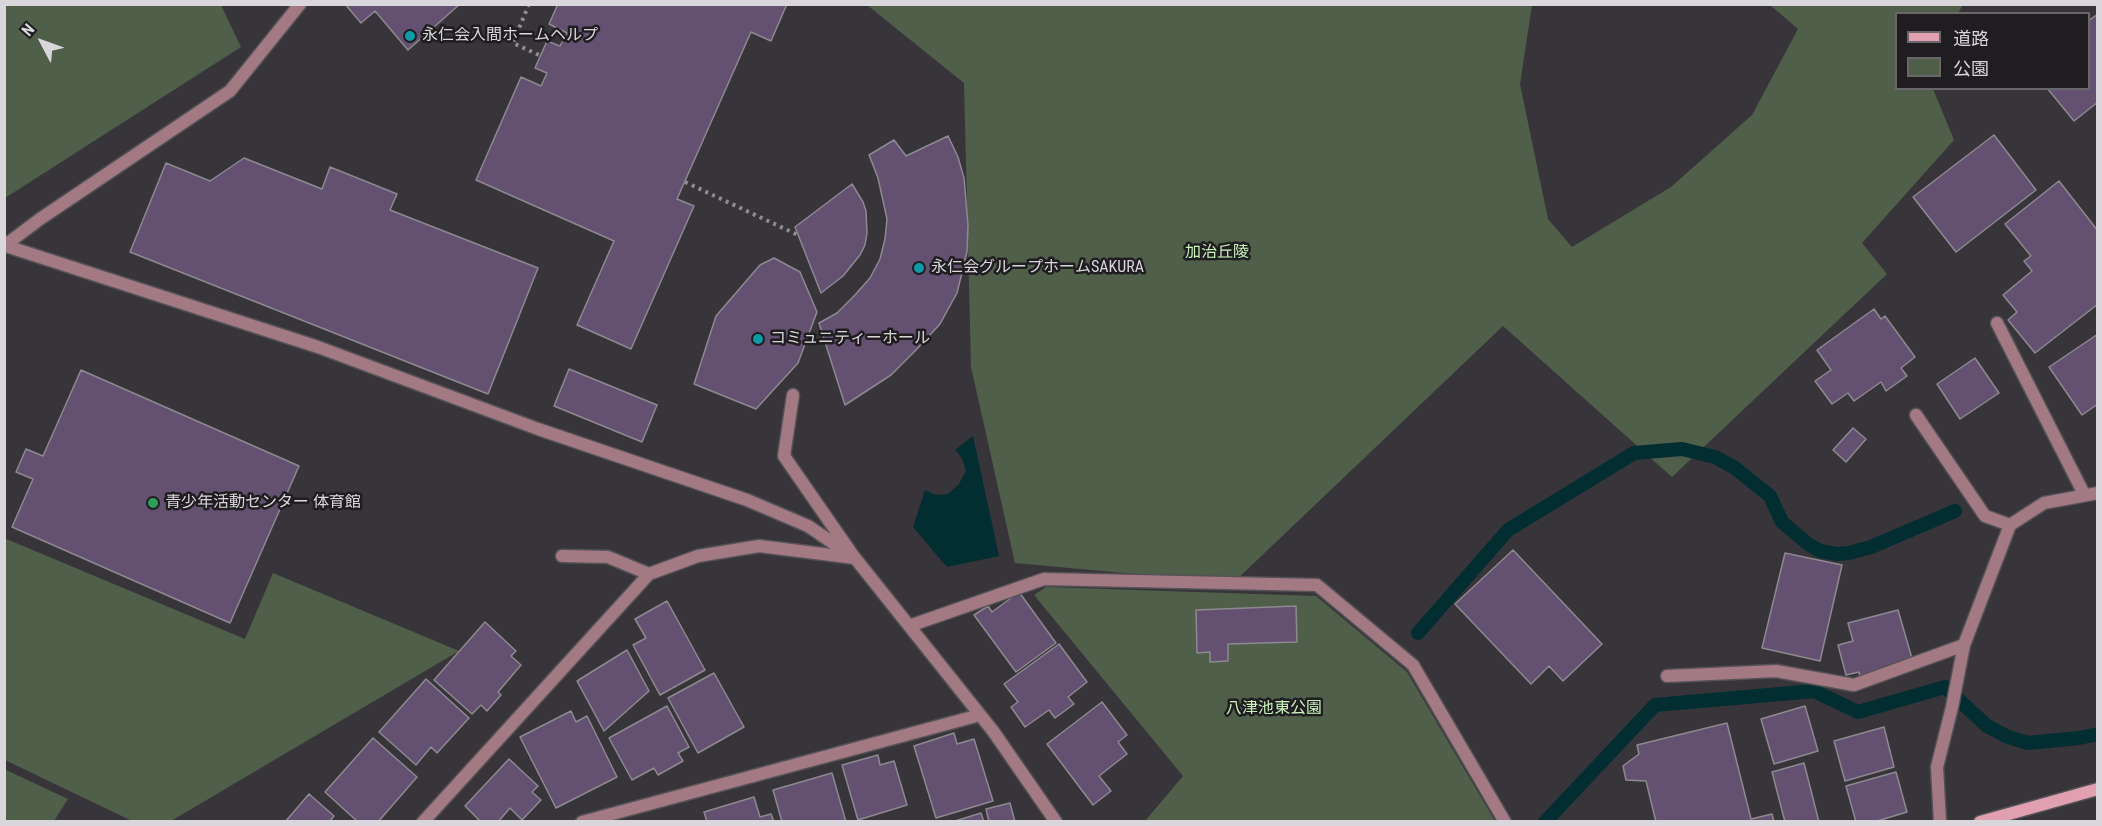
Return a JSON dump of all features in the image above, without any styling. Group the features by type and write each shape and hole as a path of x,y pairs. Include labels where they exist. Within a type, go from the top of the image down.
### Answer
{"street":[{"path":"5,246 40,219 230,91 300,4"},
{"path":"5,246 318,347 538,429 747,500 808,526 855,558"},
{"path":"1997,323 2084,494"},
{"path":"793,395 784,456 855,558 980,715 1056,822"},
{"path":"1916,415 1985,516 2010,525"},
{"path":"1941,822 1937,767 1964,645 2010,525 2044,503 2097,493"},
{"path":"423,822 649,574 698,556 759,546 855,558"},
{"path":"562,556 608,557 649,574"},
{"path":"909,626 1044,579 1317,585 1413,665 1505,822"},
{"path":"1667,676 1776,671 1854,686 1964,645"},
{"path":"582,822 980,715"},
{"path":"1980,822 1998,819 2097,789"}],"path":[{"path":"529,4 513,43 541,56"},
{"path":"685,182 798,234"}],"green space":[{"path":"5,4 221,5 241,47 5,198"},
{"name":"加治丘陵","path":"867,5 1532,5 1520,84 1548,219 1572,247 1671,187 1752,115 1798,29 1770,5 1963,5 1959,12 1895,12 1895,90 1933,90 1954,140 1862,243 1887,274 1672,477 1503,326 1233,583 1015,563 971,367 964,83"},
{"path":"4,538 245,639 273,573 459,651 171,821 132,821 5,760"},
{"name":"八津池東公園","path":"1046,587 1316,596 1407,672 1495,821 1145,821 1183,776 1034,595"},
{"path":"4,769 68,799 54,821 5,821"}],"water":[{"path":"973,436 999,556 947,567 913,527 925,490 936,495 948,494 959,484 966,471 962,458 955,450"}],"building":[{"name":"永仁会入間ホームヘルプ","path":"345,4 460,4 408,50 375,11 361,23"},
{"path":"558,4 787,4 771,41 751,32 677,199 694,206 631,349 577,325 614,241 476,180 521,77 541,86 547,73 535,68 547,41 560,46 567,33 549,24"},
{"path":"2098,14 2098,102 2074,121 2049,90 2090,90 2090,20"},
{"path":"1994,135 2036,190 1956,252 1913,197"},
{"name":"永仁会グループホームSAKURA","path":"948,136 958,157 964,178 968,225 967,252 957,293 940,324 891,375 845,405 819,323 837,313 854,296 870,278 880,259 887,219 878,178 869,155 894,140 906,156"},
{"path":"244,158 322,189 330,167 397,194 390,210 538,268 488,394 130,252 166,163 210,181"},
{"path":"2059,181 2098,231 2098,304 2035,353 2008,320 2017,312 2003,295 2032,271 2024,261 2031,256 2005,224"},
{"path":"852,184 866,211 865,245 843,276 821,293 795,227"},
{"name":"コミュニティーホール","path":"774,258 800,272 817,312 798,363 756,409 694,384 716,316 760,265"},
{"path":"1874,309 1881,319 1885,316 1915,357 1901,368 1907,376 1886,391 1881,382 1854,401 1848,393 1832,404 1815,381 1831,370 1817,350"},
{"path":"2098,334 2098,404 2082,415 2049,367"},
{"path":"1975,358 1999,393 1960,419 1937,384"},
{"path":"569,369 657,405 642,442 554,406"},
{"name":"青少年活動センター 体育館","path":"81,370 299,466 230,623 12,527 33,479 16,472 26,449 43,456"},
{"path":"1853,428 1866,439 1846,462 1833,450"},
{"path":"1513,550 1602,644 1563,681 1549,666 1531,684 1455,604"},
{"path":"1785,553 1842,565 1820,661 1762,648"},
{"path":"1019,592 1056,643 1016,672 974,615 988,606 992,612"},
{"path":"667,601 705,670 660,695 633,645 646,638 635,619"},
{"path":"1296,606 1297,642 1228,644 1228,661 1210,662 1210,652 1197,653 1196,610"},
{"path":"1898,610 1913,662 1860,677 1859,672 1846,675 1838,645 1853,641 1848,623"},
{"path":"485,622 516,651 511,656 521,665 498,692 501,695 487,711 481,705 472,714 434,680"},
{"path":"1059,644 1087,682 1068,697 1074,704 1055,718 1049,710 1025,727 1011,707 1018,702 1004,684"},
{"path":"627,650 649,691 604,731 577,681"},
{"path":"714,673 744,727 698,753 668,698"},
{"path":"426,679 469,718 437,753 431,747 416,765 379,732"},
{"path":"1102,702 1127,735 1118,742 1127,754 1099,776 1111,791 1093,805 1047,744"},
{"path":"667,706 689,747 678,753 683,761 658,775 654,768 632,780 609,738"},
{"path":"1805,706 1818,751 1774,764 1761,719"},
{"path":"571,711 576,722 587,716 617,777 556,808 520,737"},
{"path":"1727,723 1751,819 1772,814 1774,822 1656,822 1646,781 1626,780 1623,766 1639,754 1637,745"},
{"path":"1884,727 1894,767 1845,781 1834,741"},
{"path":"954,733 957,744 974,739 993,801 936,818 914,746"},
{"path":"373,738 417,777 378,822 358,822 325,792"},
{"path":"878,755 880,765 894,761 907,805 858,820 842,765"},
{"path":"509,759 538,786 532,792 541,800 522,820 510,808 498,822 481,822 465,806"},
{"path":"1804,763 1819,822 1785,822 1772,772"},
{"path":"1896,772 1907,812 1874,822 1856,822 1846,786"},
{"path":"832,773 846,822 782,822 773,790"},
{"path":"309,794 334,816 329,822 285,822"},
{"path":"754,797 760,817 771,814 774,822 707,822 704,812"},
{"path":"1010,803 1015,822 989,822 986,809"},
{"path":"981,813 984,822 952,822"}],"waterway":[{"path":"1418,633 1508,530 1634,453 1682,449 1715,457 1735,468 1770,496 1782,522 1820,551 1837,554 1871,547 1955,511"},
{"path":"1545,822 1655,705 1814,691 1858,712 1945,687 1987,726 2008,737 2028,743 2098,734"}],"place":[{"name":"永仁会入間ホームヘルプ","path":"410,36"},
{"name":"永仁会グループホームSAKURA","path":"919,268"},
{"name":"コミュニティーホール","path":"758,339"},
{"name":"青少年活動センター 体育館","path":"153,503"}]}
